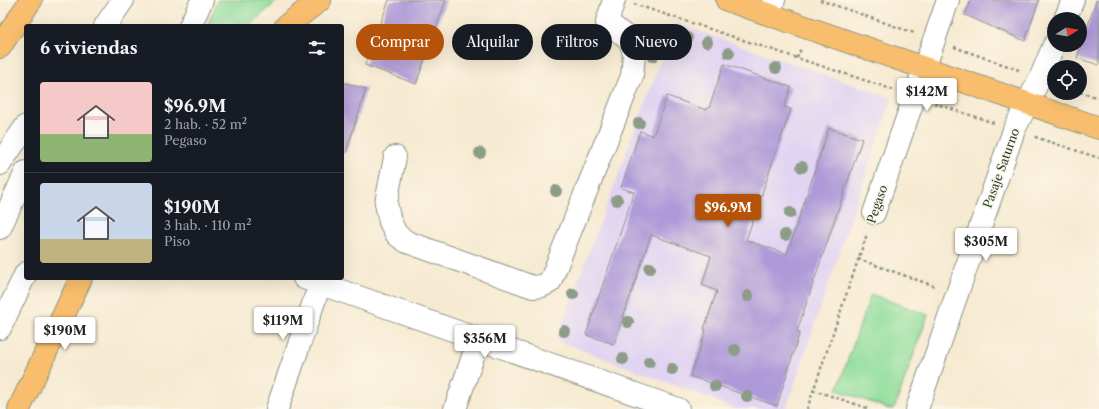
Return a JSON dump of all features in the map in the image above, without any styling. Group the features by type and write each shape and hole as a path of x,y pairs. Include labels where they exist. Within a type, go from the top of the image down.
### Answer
{"main road":[{"path":"0,47 31,0"},
{"path":"289,24 320,0"},
{"path":"727,0 771,7 925,68 1099,128"},
{"path":"20,409 80,280"}],"street":[{"path":"106,24 123,0"},
{"path":"191,24 202,0"},
{"name":"Pegaso","path":"874,213 948,0"},
{"path":"1068,12 1073,0"},
{"path":"395,157 386,203 390,222 396,235 407,242 533,287 542,286 550,282 632,76 634,54 630,40 607,22 622,1"},
{"name":"Pasaje Saturno","path":"917,409 1014,130 1028,104 1051,52"},
{"path":"0,164 24,129"},
{"path":"0,228 24,176"},
{"path":"0,328 24,277"},
{"path":"277,409 312,281 479,339 632,401 678,409"},
{"path":"454,409 479,339"}],"path":[{"path":"622,1 1099,158"},
{"path":"1087,94 1099,98"},
{"name":"Pegaso","path":"806,409 874,213"},
{"path":"858,259 957,293"},
{"path":"813,390 868,409"}],"shaded area":[{"path":"692,29 892,98 786,409 737,409 556,340 661,60 692,60"}],"green space":[{"path":"218,0 278,0 251,24 208,24"},
{"path":"871,294 928,315 894,409 889,409 837,390"}],"building":[{"path":"389,0 446,0 437,24 380,24"},
{"path":"971,0 1039,0 1025,41 965,15"},
{"path":"1096,1 1099,1 1099,65 1077,58 1079,52 1087,52 1087,28"},
{"path":"367,60 425,60 416,84 365,65"},
{"path":"724,64 791,87 784,107 791,109 746,240 787,254 829,128 862,139 797,331 800,332 777,406 690,376 706,330 704,329 717,291 702,285 711,256 651,235 614,344 586,335 634,192 621,188 640,131 653,136 667,96 706,110 706,108 709,108"},
{"path":"344,83 366,89 346,153 344,152"}]}
